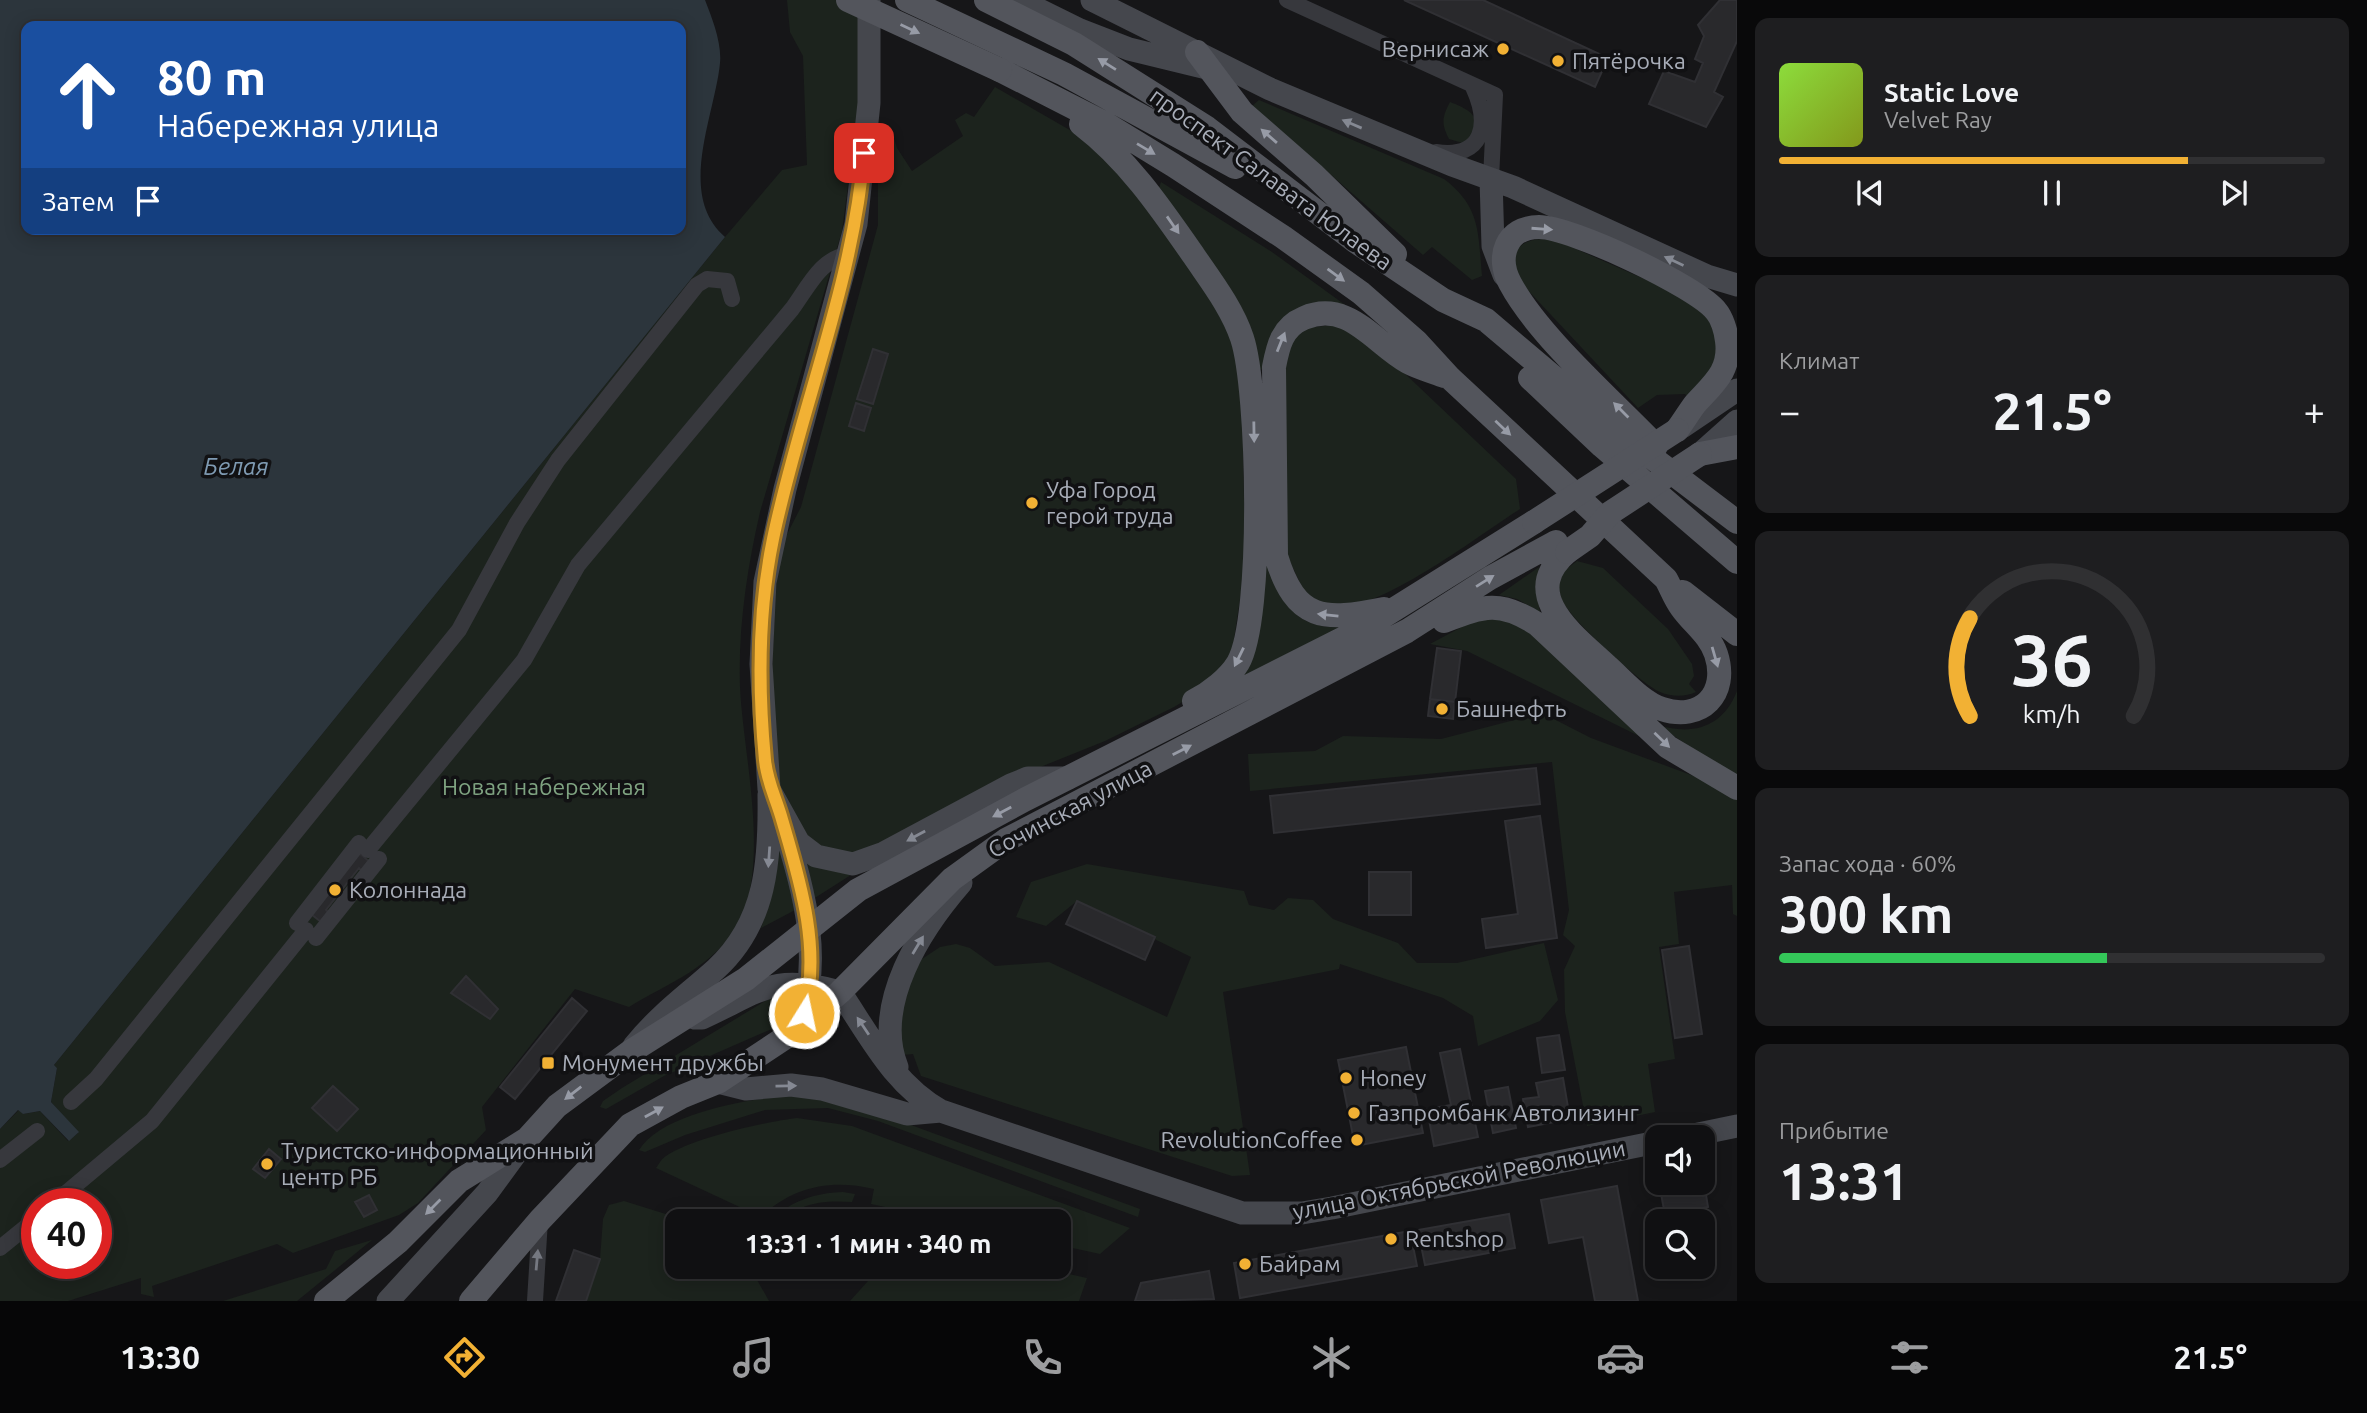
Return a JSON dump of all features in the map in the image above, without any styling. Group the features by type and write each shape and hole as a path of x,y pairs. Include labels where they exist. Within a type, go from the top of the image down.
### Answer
{"main road":[{"path":"848,0 1000,70 1106,124 1283,236 1382,309 1450,378 1666,579 1737,634"},
{"path":"907,0 1010,48 1199,145 1355,241"},
{"name":"проспект Салавата Юлаева","path":"986,0 1025,8 1074,44 1207,128 1355,241 1443,300"},
{"path":"1203,60 1241,112 1314,175 1443,300 1679,514 1709,536 1737,562"},
{"path":"1039,91 1100,138 1150,192 1226,304 1241,337 1254,399 1252,600 1248,634 1238,663 1202,697 1142,729 1119,751"},
{"path":"1699,408 1724,371 1727,342 1717,312 1698,295 1679,283 1575,237 1541,227 1524,229 1505,245 1504,268 1508,280 1551,337 1737,529"},
{"path":"1443,300 1486,320 1617,431 1737,522"},
{"path":"1395,606 1335,617 1317,615 1300,604 1284,583 1276,556 1274,367 1278,345 1286,330 1299,320 1328,313 1345,316 1408,362 1450,378"},
{"name":"Сочинская улица","path":"527,1139 557,1106 630,1052 810,939 858,890 1119,751 1366,626 1677,430 1699,408"},
{"name":"Сочинская улица","path":"471,1301 540,1220 630,1125 681,1097 719,1082 841,992 952,879 975,860 1006,840 1407,631 1490,578 1561,547 1700,454 1733,437"},
{"path":"1561,547 1549,573 1548,587 1550,604 1561,622 1646,699 1660,708 1679,712 1698,711 1711,700 1716,689 1719,677 1716,655 1705,632 1682,608 1666,579"},
{"path":"1407,631 1484,606 1520,613 1547,633 1668,747 1737,788"},
{"path":"326,1301 398,1242 459,1181 527,1139"}],"street":[{"path":"630,1052 657,1017 715,970 736,948 755,913 768,868 769,789 761,664 765,582 785,489 849,255 862,178 869,103 869,0"},
{"path":"1092,0 1203,60 1392,141 1492,179 1707,276 1737,285"},
{"path":"1287,0 1494,95 1493,231 1496,259 1508,280"},
{"path":"1025,8 1129,49 1203,60"},
{"path":"1392,141 1412,142 1437,152 1457,155 1469,150 1477,141 1482,122 1480,103 1473,87"},
{"path":"1452,165 1474,190 1493,231"},
{"path":"72,1188 152,1121 524,660 579,565 775,330 819,272 838,255 849,255"},
{"path":"72,1102 96,1079 459,630 517,523 558,460 697,285 707,279 727,281 732,299"},
{"path":"1699,408 1737,390"},
{"path":"769,789 799,843 816,856 853,864 884,853 1028,778 1068,778"},
{"path":"779,810 810,939 825,982 841,992 890,1069 918,1098 941,1111"},
{"path":"306,930 369,851"},
{"path":"941,1111 896,1066 890,1045 892,1014 898,987 912,954 975,860"},
{"path":"800,1022 810,983 810,939"},
{"path":"683,1019 702,1018 752,992 779,983 810,983 841,992"},
{"path":"779,983 797,991 803,1001 800,1022"},
{"path":"719,1082 746,1089 790,1085 822,1089 907,1114 941,1111"},
{"name":"улица Октябрьской Революции","path":"941,1111 1242,1213 1301,1213 1332,1208 1645,1144"},
{"path":"1715,1131 1737,1126"},
{"path":"0,1160 37,1131"},
{"name":"Сочинская улица","path":"388,1301 487,1193 527,1139"},
{"path":"535,1301 540,1220"},
{"path":"0,1248 21,1231"}],"green space":[{"name":"Новая набережная","path":"787,0 859,0 858,108 842,231 760,512 744,599 740,687 754,840 753,871 748,899 738,924 728,939 703,963 629,1007 575,989 482,1107 486,1130 418,1203 399,1215 293,1253 277,1244 152,1286 154,1297 141,1294 141,1278 68,1301 0,1301 0,1129 19,1110 23,1114 40,1111 68,1141 78,1133 51,1102 57,1068 54,1065 725,237 782,170 807,165 803,56 790,32"},
{"path":"995,87 1094,144 1126,173 1219,307 1242,369 1245,566 1231,659 1199,692 1174,707 1105,741 1023,774 875,851 841,854 807,840 782,794 775,762 770,706 777,574 783,542 801,507 878,225 878,129 890,126 897,148 912,171 963,136 955,120 966,113 974,117"},
{"path":"1259,100 1444,179 1456,189 1471,211 1478,234 1482,276 1472,280 1432,247 1423,255 1252,106"},
{"path":"1450,102 1466,109 1474,117 1474,128 1466,144 1449,139 1446,134 1443,120"},
{"path":"1161,182 1272,252 1348,307 1321,304 1294,310 1264,370 1259,369 1159,188"},
{"path":"1542,239 1560,242 1674,292 1708,318 1718,343 1714,370 1688,397 1685,394 1657,395 1638,408 1517,276 1514,254 1526,242"},
{"path":"1343,324 1399,368 1516,479 1520,509 1403,584 1355,605 1336,607 1306,596 1287,555 1285,367 1292,336 1304,328"},
{"path":"1264,550 1274,581 1289,607 1311,623 1326,627 1345,627 1231,685"},
{"path":"1577,561 1603,568 1668,629 1692,664 1694,676 1689,684 1696,692 1674,696 1650,686 1606,650 1578,621 1562,600 1559,584 1560,574"},
{"path":"1539,567 1536,590 1540,612 1517,599 1499,595"},
{"path":"1500,618 1533,632 1647,740 1467,651 1430,644 1471,622"},
{"path":"1737,691 1737,779 1658,725 1683,729 1705,726 1724,713"},
{"path":"1542,713 1591,738 1737,792 1737,916 1733,914 1732,885 1674,892 1679,944 1659,947 1675,1059 1648,1064 1655,1112 1587,1126 1565,1012 1564,970 1575,946 1563,935 1569,910 1552,762 1250,791 1248,754 1315,751 1343,736 1441,739"},
{"path":"777,833 797,909 761,928 772,892"},
{"path":"797,853 854,873 810,901"},
{"path":"1087,864 1244,891 1249,905 1274,910 1288,898 1313,900 1333,919 1398,943 1417,963 1457,963 1544,943 1558,1000 1540,1021 1478,1046 1473,1016 1443,998 1340,964 1339,969 1223,992 1250,1175 1232,1176 921,1076 913,1054 902,1055 897,1029 911,977 922,959 940,947 956,944 970,948 995,966 1049,962 1167,1017 1191,957 1077,901 1046,926 1016,917 1031,882"},
{"path":"775,995 791,998 795,1010 790,1021 664,1076 606,1109 600,1107 603,1101 622,1088"},
{"path":"795,1095 828,1098 881,1114 1140,1209 1138,1217 878,1121 828,1108 765,1110 685,1135 645,1152 639,1150 667,1126 710,1109"},
{"path":"797,1118 852,1126 1130,1228 1100,1254 1071,1248 1071,1209 895,1209 871,1204 874,1189 843,1185 828,1185 800,1192 770,1209 744,1209 656,1168 665,1157 678,1149 711,1137"},
{"path":"822,1194 855,1194 852,1202 785,1209 804,1199"},
{"path":"624,1201 665,1214 665,1279 757,1279 769,1301 586,1301 600,1259 603,1219 609,1205"},
{"path":"372,1240 297,1301 223,1301 326,1269 335,1251"},
{"path":"1071,1274 1087,1278 1079,1301 850,1301 868,1281 1071,1279"}],"water":[{"name":"Белая","path":"0,0 705,0 716,31 720,63 702,154 701,177 703,199 711,220 725,237 54,1065 57,1068 51,1102 79,1132 69,1141 40,1111 23,1114 18,1110 0,1129"}],"building":[{"path":"1404,0 1483,0 1608,58 1595,87"},
{"path":"1720,0 1737,0 1737,41 1714,92 1723,97 1706,127 1649,104 1664,71 1695,82 1703,63 1695,59 1704,36 1698,25"},
{"path":"873,349 888,354 873,404 857,399"},
{"path":"856,403 871,408 864,431 849,426"},
{"path":"1437,648 1461,651 1455,702 1430,699"},
{"path":"1430,699 1455,702 1453,719 1428,716"},
{"path":"1536,768 1540,804 1274,833 1270,796"},
{"path":"1540,816 1557,938 1486,948 1482,919 1518,914 1505,821"},
{"name":"Колоннада","path":"359,853 370,862 362,871 359,868 326,910 329,913 321,922 311,914"},
{"path":"1369,872 1411,872 1411,915 1369,915"},
{"path":"1077,901 1155,937 1145,960 1066,924"},
{"path":"1689,946 1702,1034 1675,1038 1662,950"},
{"path":"466,976 498,1009 490,1019 451,993"},
{"path":"572,998 587,1011 515,1099 500,1087"},
{"path":"1559,1035 1565,1070 1542,1073 1537,1038"},
{"path":"1406,1047 1423,1133 1355,1146 1338,1060"},
{"path":"1460,1049 1478,1137 1434,1146 1427,1109 1451,1105 1440,1053"},
{"path":"1563,1078 1570,1119 1528,1127 1523,1099 1539,1097 1536,1083"},
{"path":"333,1086 358,1109 337,1131 312,1108"},
{"path":"1508,1087 1516,1128 1493,1133 1485,1091"},
{"name":"Туристско-информационный центр РБ","path":"269,1149 281,1159 265,1178 253,1169"},
{"path":"1617,1186 1638,1301 1595,1301 1583,1237 1549,1243 1541,1200"},
{"path":"369,1195 377,1210 364,1217 355,1202"},
{"path":"1661,1195 1706,1195 1708,1207 1664,1209"},
{"path":"1509,1214 1515,1248 1425,1265 1418,1230"},
{"path":"1410,1231 1417,1266 1240,1298 1234,1263"},
{"path":"574,1250 600,1259 586,1301 556,1301"},
{"path":"1209,1271 1214,1299 1135,1301 1141,1283"}],"place":[{"name":"Вернисаж","path":"1503,49"},
{"name":"Пятёрочка","path":"1558,61"},
{"name":"Уфа Город герой труда","path":"1032,503"},
{"name":"Башнефть","path":"1442,709"},
{"name":"Колоннада","path":"335,890"},
{"name":"Монумент дружбы","path":"548,1063"},
{"name":"Honey","path":"1346,1078"},
{"name":"Газпромбанк Автолизинг","path":"1354,1113"},
{"name":"RevolutionCoffee","path":"1357,1140"},
{"name":"Туристско-информационный центр РБ","path":"267,1164"},
{"name":"Rentshop","path":"1391,1239"},
{"name":"Байрам","path":"1245,1264"}],"route":[{"path":"804,1013 810,983 809,927 792,853 779,810 769,789 765,763 762,616 765,582 785,489 830,332 853,239 864,153"}]}
